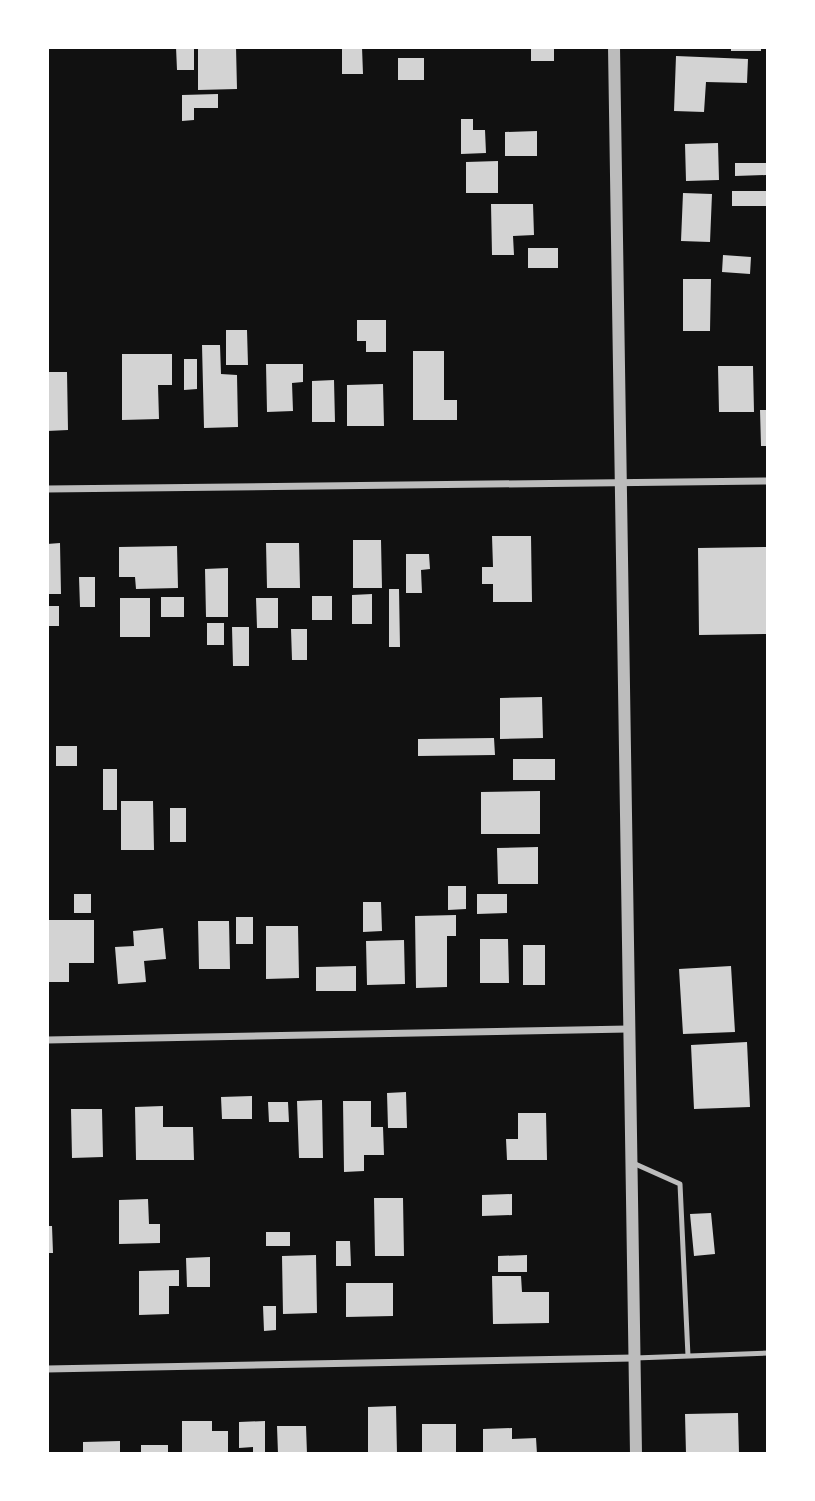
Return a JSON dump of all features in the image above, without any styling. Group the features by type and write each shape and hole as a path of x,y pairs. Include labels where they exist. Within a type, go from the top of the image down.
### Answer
{"street":[{"path":"614,47 636,1454"},
{"path":"47,489 619,480 768,481"},
{"path":"47,1040 628,1029"},
{"path":"47,1369 634,1358"}],"lane":[{"path":"631,1162 680,1184 688,1356"},
{"path":"634,1358 768,1353"}],"building":[{"path":"176,47 194,47 194,70 177,70"},
{"path":"198,47 236,47 237,89 198,90"},
{"path":"342,47 362,47 363,74 342,74"},
{"path":"531,47 554,47 554,61 531,61"},
{"path":"731,47 761,47 761,51 731,51"},
{"path":"676,56 748,59 747,83 706,82 704,112 674,111"},
{"path":"398,58 424,58 424,80 398,80"},
{"path":"218,94 218,108 194,108 194,120 182,121 182,95"},
{"path":"461,119 473,119 473,130 485,130 486,153 461,154"},
{"path":"537,131 537,156 505,156 505,132"},
{"path":"718,143 719,180 686,181 685,144"},
{"path":"498,161 498,193 466,193 466,162"},
{"path":"735,163 766,163 766,175 735,176"},
{"path":"732,191 767,191 767,206 732,206"},
{"path":"683,193 712,194 710,242 681,241"},
{"path":"491,204 533,204 534,235 513,236 514,255 492,255"},
{"path":"528,248 558,248 558,268 528,268"},
{"path":"723,255 751,257 750,274 722,272"},
{"path":"683,279 711,279 710,331 683,331"},
{"path":"357,320 386,320 386,352 366,352 366,341 357,341"},
{"path":"226,330 247,330 248,365 226,365"},
{"path":"202,345 220,345 221,374 237,375 238,427 204,428"},
{"path":"413,351 444,351 444,400 457,400 457,420 413,420"},
{"path":"122,354 172,354 172,385 158,385 159,419 122,420"},
{"path":"184,359 197,359 197,389 184,390"},
{"path":"266,364 303,364 303,382 292,383 293,411 267,412"},
{"path":"718,366 753,366 754,412 719,412"},
{"path":"47,372 67,372 68,430 47,431"},
{"path":"334,380 335,422 312,422 312,381"},
{"path":"383,384 384,426 347,426 347,385"},
{"path":"760,410 768,410 768,446 761,446"},
{"path":"492,536 531,536 532,602 493,602 493,584 482,584 482,567 493,567"},
{"path":"353,540 381,540 382,588 353,588"},
{"path":"60,543 61,594 47,594 47,544"},
{"path":"266,543 299,543 300,588 267,588"},
{"path":"177,546 178,588 136,589 135,577 119,577 119,547"},
{"path":"768,547 768,634 699,635 698,548"},
{"path":"406,554 429,554 430,569 421,570 422,593 406,593"},
{"path":"228,568 228,617 206,617 205,569"},
{"path":"79,577 95,577 95,607 80,607"},
{"path":"389,589 399,589 400,647 389,647"},
{"path":"372,594 372,624 352,624 352,595"},
{"path":"312,596 332,596 332,620 312,620"},
{"path":"161,597 184,597 184,617 161,617"},
{"path":"120,598 150,598 150,637 120,637"},
{"path":"256,598 278,598 278,628 257,628"},
{"path":"47,606 59,606 59,626 47,626"},
{"path":"207,623 224,623 224,645 207,645"},
{"path":"232,627 249,627 249,666 233,666"},
{"path":"291,629 307,629 307,660 292,660"},
{"path":"542,697 543,738 500,739 500,698"},
{"path":"494,738 495,755 418,756 418,739"},
{"path":"56,746 77,746 77,766 56,766"},
{"path":"513,759 555,759 555,780 513,780"},
{"path":"103,769 117,769 117,810 103,810"},
{"path":"540,791 540,834 481,834 481,792"},
{"path":"121,801 153,801 154,850 121,850"},
{"path":"170,808 186,808 186,842 170,842"},
{"path":"538,847 538,884 498,884 497,848"},
{"path":"448,886 466,886 466,909 448,910"},
{"path":"74,894 91,894 91,913 74,913"},
{"path":"477,894 507,894 507,913 477,914"},
{"path":"363,902 381,902 382,931 363,932"},
{"path":"456,915 456,936 447,936 447,987 416,988 415,916"},
{"path":"236,917 253,917 253,944 236,944"},
{"path":"47,920 94,920 94,963 69,963 69,982 47,982"},
{"path":"198,921 229,921 230,969 199,969"},
{"path":"266,926 298,926 299,978 266,979"},
{"path":"163,928 166,959 144,961 146,982 118,984 115,947 134,946 133,931"},
{"path":"480,939 508,939 509,983 480,983"},
{"path":"404,940 405,984 367,985 366,941"},
{"path":"523,945 545,945 545,985 523,985"},
{"path":"356,966 356,991 316,991 316,967"},
{"path":"731,966 735,1032 683,1034 679,969"},
{"path":"747,1042 750,1107 694,1109 691,1045"},
{"path":"406,1092 407,1128 388,1128 387,1093"},
{"path":"252,1096 252,1119 222,1119 221,1097"},
{"path":"322,1100 323,1158 299,1158 297,1101"},
{"path":"343,1101 371,1101 371,1127 383,1127 384,1155 364,1155 364,1171 344,1172"},
{"path":"268,1102 288,1102 289,1122 269,1122"},
{"path":"163,1106 163,1127 193,1127 194,1160 136,1160 135,1107"},
{"path":"71,1109 102,1109 103,1157 72,1158"},
{"path":"518,1113 546,1113 547,1160 507,1160 506,1139 518,1139"},
{"path":"512,1194 512,1215 482,1216 482,1195"},
{"path":"374,1198 403,1198 404,1256 375,1256"},
{"path":"148,1199 149,1224 160,1224 160,1243 119,1244 119,1200"},
{"path":"711,1213 715,1254 694,1256 690,1214"},
{"path":"47,1226 52,1226 53,1253 47,1253"},
{"path":"266,1232 290,1232 290,1246 266,1246"},
{"path":"336,1241 350,1241 351,1266 336,1266"},
{"path":"316,1255 317,1313 283,1314 282,1256"},
{"path":"527,1255 527,1272 498,1272 498,1256"},
{"path":"210,1257 210,1287 187,1287 186,1258"},
{"path":"179,1270 179,1286 169,1286 169,1314 139,1315 139,1271"},
{"path":"492,1276 521,1276 522,1292 549,1292 549,1323 493,1324"},
{"path":"346,1283 393,1283 393,1316 346,1317"},
{"path":"263,1306 276,1306 276,1330 264,1331"},
{"path":"396,1406 397,1454 368,1454 368,1407"},
{"path":"738,1413 739,1454 686,1454 685,1414"},
{"path":"182,1421 212,1421 212,1431 228,1431 228,1454 182,1454"},
{"path":"265,1421 265,1454 253,1454 253,1447 239,1448 239,1422"},
{"path":"422,1424 456,1424 456,1454 422,1454"},
{"path":"277,1426 306,1426 307,1454 278,1454"},
{"path":"512,1428 512,1439 536,1438 537,1454 483,1454 483,1429"},
{"path":"120,1441 120,1454 83,1454 83,1442"},
{"path":"141,1445 168,1445 168,1454 141,1454"}]}
